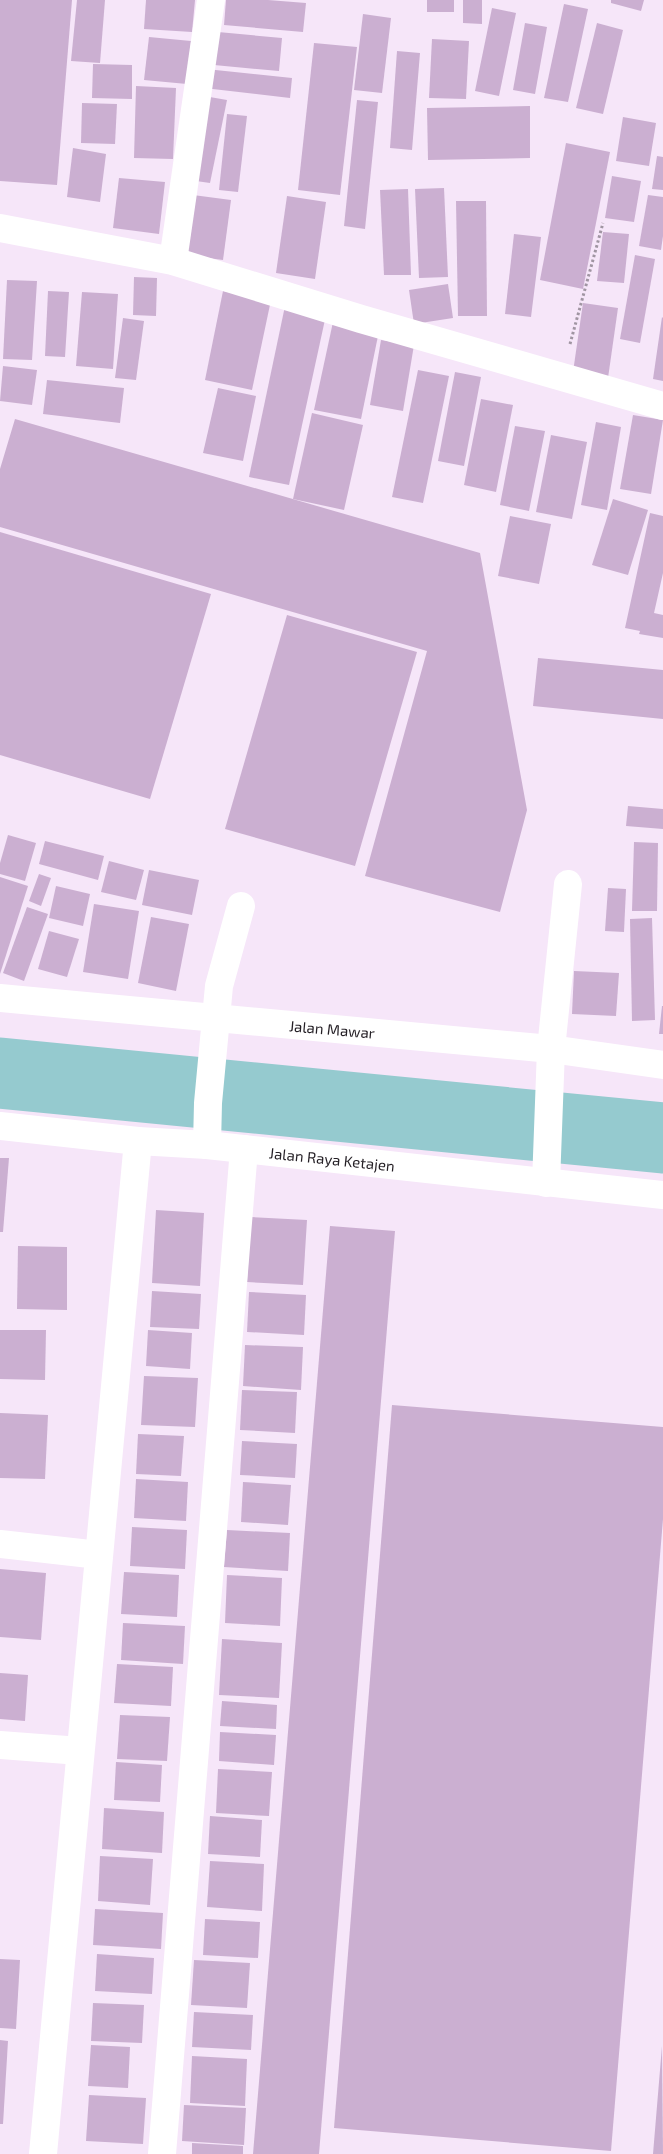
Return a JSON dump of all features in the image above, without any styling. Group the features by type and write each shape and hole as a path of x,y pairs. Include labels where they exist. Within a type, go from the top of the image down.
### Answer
{"street":[{"path":"173,261 211,0"},
{"path":"0,228 173,261 361,319 663,406"},
{"path":"546,1183 551,1055 568,884"},
{"path":"207,1144 208,1103 219,986 241,906"},
{"name":"Jalan Mawar","path":"0,998 215,1022 663,1065"},
{"name":"Jalan Raya Ketajen","path":"0,1126 138,1141 207,1144 663,1196"},
{"path":"43,2154 138,1141"},
{"path":"162,2154 244,1149"},
{"path":"0,1544 99,1555"},
{"path":"0,1745 80,1751"}],"path":[{"path":"561,376 603,223"}],"building":[{"path":"0,0 72,0 57,185 0,181"},
{"path":"77,0 105,0 100,63 71,61"},
{"path":"146,0 195,0 192,32 144,29"},
{"path":"226,0 268,0 306,3 303,32 224,25"},
{"path":"427,0 454,0 454,12 427,12"},
{"path":"463,0 482,0 482,24 463,23"},
{"path":"611,0 644,0 641,11 611,3"},
{"path":"564,4 588,9 568,102 544,98"},
{"path":"492,8 516,13 499,96 475,91"},
{"path":"363,14 391,18 382,93 354,90"},
{"path":"525,23 547,27 535,94 513,90"},
{"path":"597,23 623,30 603,114 576,108"},
{"path":"218,32 282,38 279,71 214,65"},
{"path":"149,37 191,41 187,84 144,80"},
{"path":"432,39 469,41 466,99 429,98"},
{"path":"314,43 357,47 340,195 298,190"},
{"path":"397,51 420,53 412,150 390,148"},
{"path":"93,64 132,65 132,99 92,98"},
{"path":"206,69 292,78 290,98 204,88"},
{"path":"136,86 176,88 173,159 134,158"},
{"path":"204,96 227,100 210,183 189,180"},
{"path":"357,100 378,102 365,229 344,226"},
{"path":"82,103 117,104 115,144 81,143"},
{"path":"530,106 530,158 428,160 427,108"},
{"path":"227,114 247,116 238,192 219,190"},
{"path":"623,117 656,123 649,166 616,161"},
{"path":"566,143 610,152 583,289 540,280"},
{"path":"73,148 106,154 100,202 67,197"},
{"path":"657,156 663,157 663,190 652,189"},
{"path":"612,176 641,181 634,222 605,218"},
{"path":"119,178 165,182 159,234 113,228"},
{"path":"444,188 448,277 419,278 415,189"},
{"path":"408,189 411,275 384,275 380,190"},
{"path":"193,195 231,200 223,260 185,255"},
{"path":"648,195 663,197 661,250 639,246"},
{"path":"287,196 326,202 315,279 276,273"},
{"path":"456,201 486,201 487,316 458,316"},
{"path":"603,232 629,234 624,283 597,281"},
{"path":"514,234 541,237 531,317 505,314"},
{"path":"635,255 655,259 640,343 620,339"},
{"path":"134,277 157,278 156,316 133,315"},
{"path":"7,280 37,281 32,360 3,359"},
{"path":"448,284 453,318 414,324 409,290"},
{"path":"48,291 69,292 65,357 45,356"},
{"path":"223,291 271,300 252,390 205,380"},
{"path":"82,292 118,294 113,369 76,366"},
{"path":"583,303 618,308 608,378 573,372"},
{"path":"285,306 326,315 289,485 249,477"},
{"path":"123,318 144,321 136,380 115,378"},
{"path":"663,318 663,381 653,379"},
{"path":"333,322 379,331 361,419 314,410"},
{"path":"381,340 414,345 403,411 370,405"},
{"path":"3,366 37,370 32,405 0,401"},
{"path":"418,370 449,376 423,503 392,497"},
{"path":"455,372 481,377 464,466 438,461"},
{"path":"47,380 124,388 120,423 43,414"},
{"path":"218,388 256,396 243,461 203,453"},
{"path":"481,399 513,405 496,492 464,485"},
{"path":"312,413 363,425 344,510 293,499"},
{"path":"633,415 663,420 651,494 620,489"},
{"path":"15,419 480,553 527,810 500,912 365,876 427,651 0,527 0,469"},
{"path":"596,422 621,427 607,510 581,505"},
{"path":"515,426 545,431 529,511 500,505"},
{"path":"551,435 587,442 572,519 536,512"},
{"path":"613,499 648,510 628,575 592,565"},
{"path":"650,513 663,516 663,573 654,613 663,615 663,638 639,634 640,631 625,628"},
{"path":"510,516 551,524 539,584 498,576"},
{"path":"0,532 211,594 150,799 0,755"},
{"path":"287,615 417,652 355,866 225,829"},
{"path":"538,658 663,670 663,719 533,706"},
{"path":"628,806 663,809 663,829 626,826"},
{"path":"8,835 36,843 25,881 0,874 0,863"},
{"path":"45,841 104,856 98,880 39,864"},
{"path":"634,842 658,843 657,911 632,911"},
{"path":"109,861 144,870 136,900 101,892"},
{"path":"149,870 199,880 192,915 142,905"},
{"path":"39,874 51,878 41,906 29,901"},
{"path":"0,877 28,886 0,974"},
{"path":"56,886 90,894 83,926 49,918"},
{"path":"608,888 626,889 624,932 605,931"},
{"path":"94,904 139,911 128,979 83,972"},
{"path":"27,907 48,914 24,981 3,973"},
{"path":"151,917 189,924 176,991 138,983"},
{"path":"652,918 655,1020 632,1021 630,919"},
{"path":"49,931 79,939 67,977 38,969"},
{"path":"574,971 619,973 616,1016 572,1014"},
{"path":"662,1006 663,1034 659,1034"},
{"path":"0,1158 9,1158 3,1232 0,1232"},
{"path":"156,1210 204,1213 200,1286 152,1283"},
{"path":"251,1217 307,1220 303,1285 247,1282"},
{"path":"330,1226 395,1231 319,2154 253,2154"},
{"path":"18,1246 67,1247 67,1310 17,1309"},
{"path":"152,1291 201,1294 199,1329 150,1327"},
{"path":"249,1292 306,1295 304,1335 247,1332"},
{"path":"0,1330 46,1330 45,1380 0,1379"},
{"path":"148,1330 192,1333 190,1369 146,1366"},
{"path":"245,1345 303,1347 301,1390 243,1386"},
{"path":"144,1376 198,1378 195,1427 141,1425"},
{"path":"242,1390 297,1392 295,1433 240,1430"},
{"path":"392,1405 663,1427 663,1519 611,2151 334,2128"},
{"path":"0,1413 48,1415 45,1479 0,1478"},
{"path":"138,1434 184,1436 181,1476 136,1474"},
{"path":"242,1441 297,1444 295,1478 240,1475"},
{"path":"136,1479 188,1482 186,1521 134,1518"},
{"path":"243,1482 291,1485 288,1525 241,1522"},
{"path":"132,1527 187,1530 185,1569 130,1566"},
{"path":"227,1530 290,1533 288,1571 224,1567"},
{"path":"0,1569 46,1573 41,1640 0,1637"},
{"path":"124,1572 179,1575 177,1617 121,1614"},
{"path":"227,1575 282,1578 280,1626 225,1623"},
{"path":"123,1623 185,1626 183,1664 121,1660"},
{"path":"222,1639 282,1643 279,1698 219,1695"},
{"path":"117,1664 173,1667 171,1706 114,1703"},
{"path":"0,1673 28,1675 25,1721 0,1719"},
{"path":"222,1701 277,1705 276,1729 220,1726"},
{"path":"120,1715 170,1717 167,1761 117,1759"},
{"path":"220,1732 276,1735 274,1765 219,1761"},
{"path":"116,1762 162,1765 160,1802 114,1800"},
{"path":"218,1769 272,1772 269,1816 216,1813"},
{"path":"104,1808 164,1812 162,1853 102,1849"},
{"path":"210,1816 262,1820 260,1857 208,1854"},
{"path":"100,1856 153,1859 150,1905 98,1901"},
{"path":"210,1861 264,1864 262,1911 207,1907"},
{"path":"95,1909 163,1913 161,1949 93,1945"},
{"path":"205,1919 260,1922 258,1958 203,1955"},
{"path":"97,1954 154,1958 152,1994 95,1991"},
{"path":"0,1959 20,1960 16,2029 0,2028"},
{"path":"194,1960 250,1963 247,2008 191,2005"},
{"path":"93,2003 144,2005 142,2043 91,2041"},
{"path":"194,2012 253,2015 251,2050 192,2047"},
{"path":"0,2040 8,2041 3,2124 0,2124"},
{"path":"91,2045 130,2047 128,2088 88,2086"},
{"path":"662,2046 663,2154 653,2154"},
{"path":"192,2056 247,2059 245,2106 190,2103"},
{"path":"89,2095 146,2098 143,2144 86,2141"},
{"path":"184,2105 246,2108 244,2145 182,2141"},
{"path":"192,2143 243,2146 243,2154 192,2154"}],"waterway":[{"path":"0,1073 663,1138"}]}
